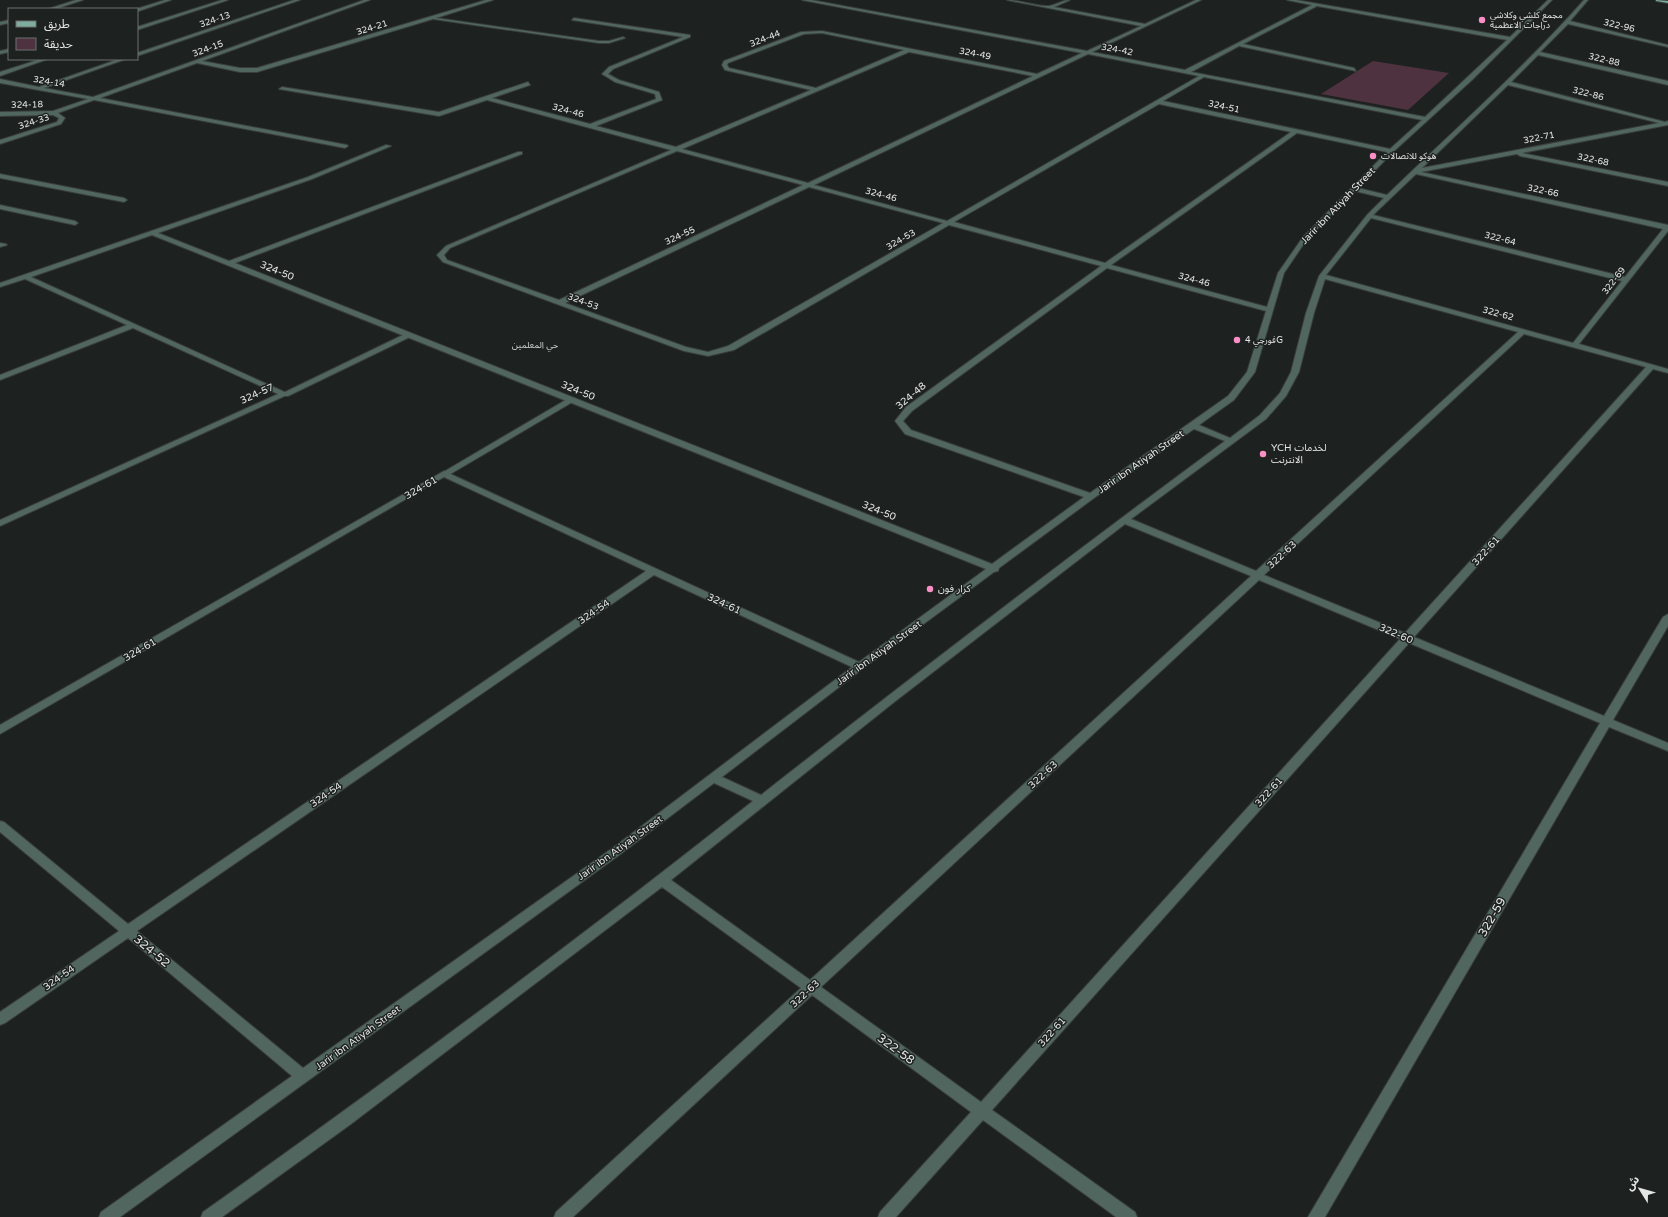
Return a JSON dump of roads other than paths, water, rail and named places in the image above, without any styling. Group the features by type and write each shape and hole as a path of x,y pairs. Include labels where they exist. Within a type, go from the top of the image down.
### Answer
{"main road":[{"path":"1658,0 1668,2"}],"street":[{"path":"53,8 81,0"},
{"path":"138,10 169,0"},
{"path":"138,29 226,0"},
{"name":"324-13","path":"138,55 298,0"},
{"name":"324-15","path":"54,113 368,0"},
{"name":"324-21","path":"196,62 240,70 257,70 491,0"},
{"name":"324-42","path":"804,0 1204,75 1427,119"},
{"path":"1009,0 1146,25"},
{"path":"1050,7 1068,0"},
{"path":"808,185 1200,0"},
{"path":"1289,0 1511,39"},
{"name":"Jarir ibn Atiyah Street","path":"107,1217 304,1077 618,850 860,666 995,569 1091,496 1231,398 1252,372 1281,273 1305,238 1391,151 1427,119 1550,0"},
{"path":"209,1217 346,1120 662,880 762,800 1124,520 1263,417 1283,394 1295,372 1310,313 1322,276 1369,216 1507,83 1567,22 1586,0"},
{"path":"1186,72 1316,5"},
{"path":"431,18 599,42 609,42 623,38"},
{"path":"574,20 688,36 611,68 605,74 617,81 657,93 659,100 590,126"},
{"name":"322-96","path":"1567,22 1668,46"},
{"name":"324-44","path":"818,90 727,69 724,65 726,62 802,33 812,32 909,50"},
{"path":"1239,45 1354,70"},
{"path":"675,149 818,90 909,50"},
{"name":"324-49","path":"909,50 1038,76"},
{"name":"322-88","path":"1537,53 1668,83"},
{"path":"0,74 43,60"},
{"path":"39,88 121,60"},
{"path":"949,223 1204,75"},
{"name":"324-14","path":"0,81 345,146"},
{"name":"322-86","path":"1507,83 1667,123"},
{"path":"282,88 439,114 528,84"},
{"name":"324-46","path":"487,98 1270,310"},
{"name":"324-51","path":"1158,102 1391,151"},
{"name":"324-18","path":"0,114 54,113"},
{"name":"324-33","path":"0,142 58,124 62,118 54,113"},
{"name":"322-71","path":"1413,172 1667,123"},
{"path":"1106,265 1296,131"},
{"path":"0,285 310,178 388,146"},
{"name":"324-53","path":"675,149 448,247 440,255 445,261 684,349 708,354 731,348 949,223"},
{"name":"322-68","path":"1514,152 1668,184"},
{"path":"229,263 520,153"},
{"name":"322-66","path":"1413,172 1668,227"},
{"path":"0,176 124,200"},
{"name":"324-55","path":"559,303 808,185"},
{"path":"1354,189 1388,197"},
{"path":"0,207 75,223"},
{"name":"322-64","path":"1369,216 1626,280"},
{"name":"322-69","path":"1575,345 1668,227"},
{"name":"324-50","path":"153,233 995,569"},
{"name":"324-48","path":"1091,496 908,432 898,421 909,409 1106,265"},
{"name":"324-57","path":"24,276 285,394"},
{"name":"322-62","path":"1322,276 1668,371"},
{"path":"0,378 134,325"},
{"name":"322-63","path":"562,1217 1524,331"},
{"path":"285,394 410,335"},
{"name":"322-61","path":"886,1217 1652,366"},
{"name":"324-57","path":"0,523 285,394"},
{"path":"444,474 572,400"},
{"path":"1193,426 1231,441"},
{"name":"324-61","path":"0,730 444,474 860,666"},
{"name":"322-60","path":"1124,520 1668,747"},
{"name":"324-54","path":"0,1019 653,571"},
{"name":"322-59","path":"1316,1217 1668,617"},
{"path":"714,778 762,800"},
{"name":"324-52","path":"0,825 304,1077"},
{"name":"322-58","path":"662,880 1129,1217"}],"place":[{"name":"مجمع كلشي وكلاشي دراجات الاعظمية","path":"1482,20"},
{"name":"هوكو للاتصالات","path":"1373,156"},
{"name":"فورجي 4G","path":"1237,340"},
{"name":"YCH لخدمات الانترنت","path":"1263,454"},
{"name":"كرار فون","path":"930,589"}],"district":[{"name":"حي المعلمين","path":"535,345"}]}
